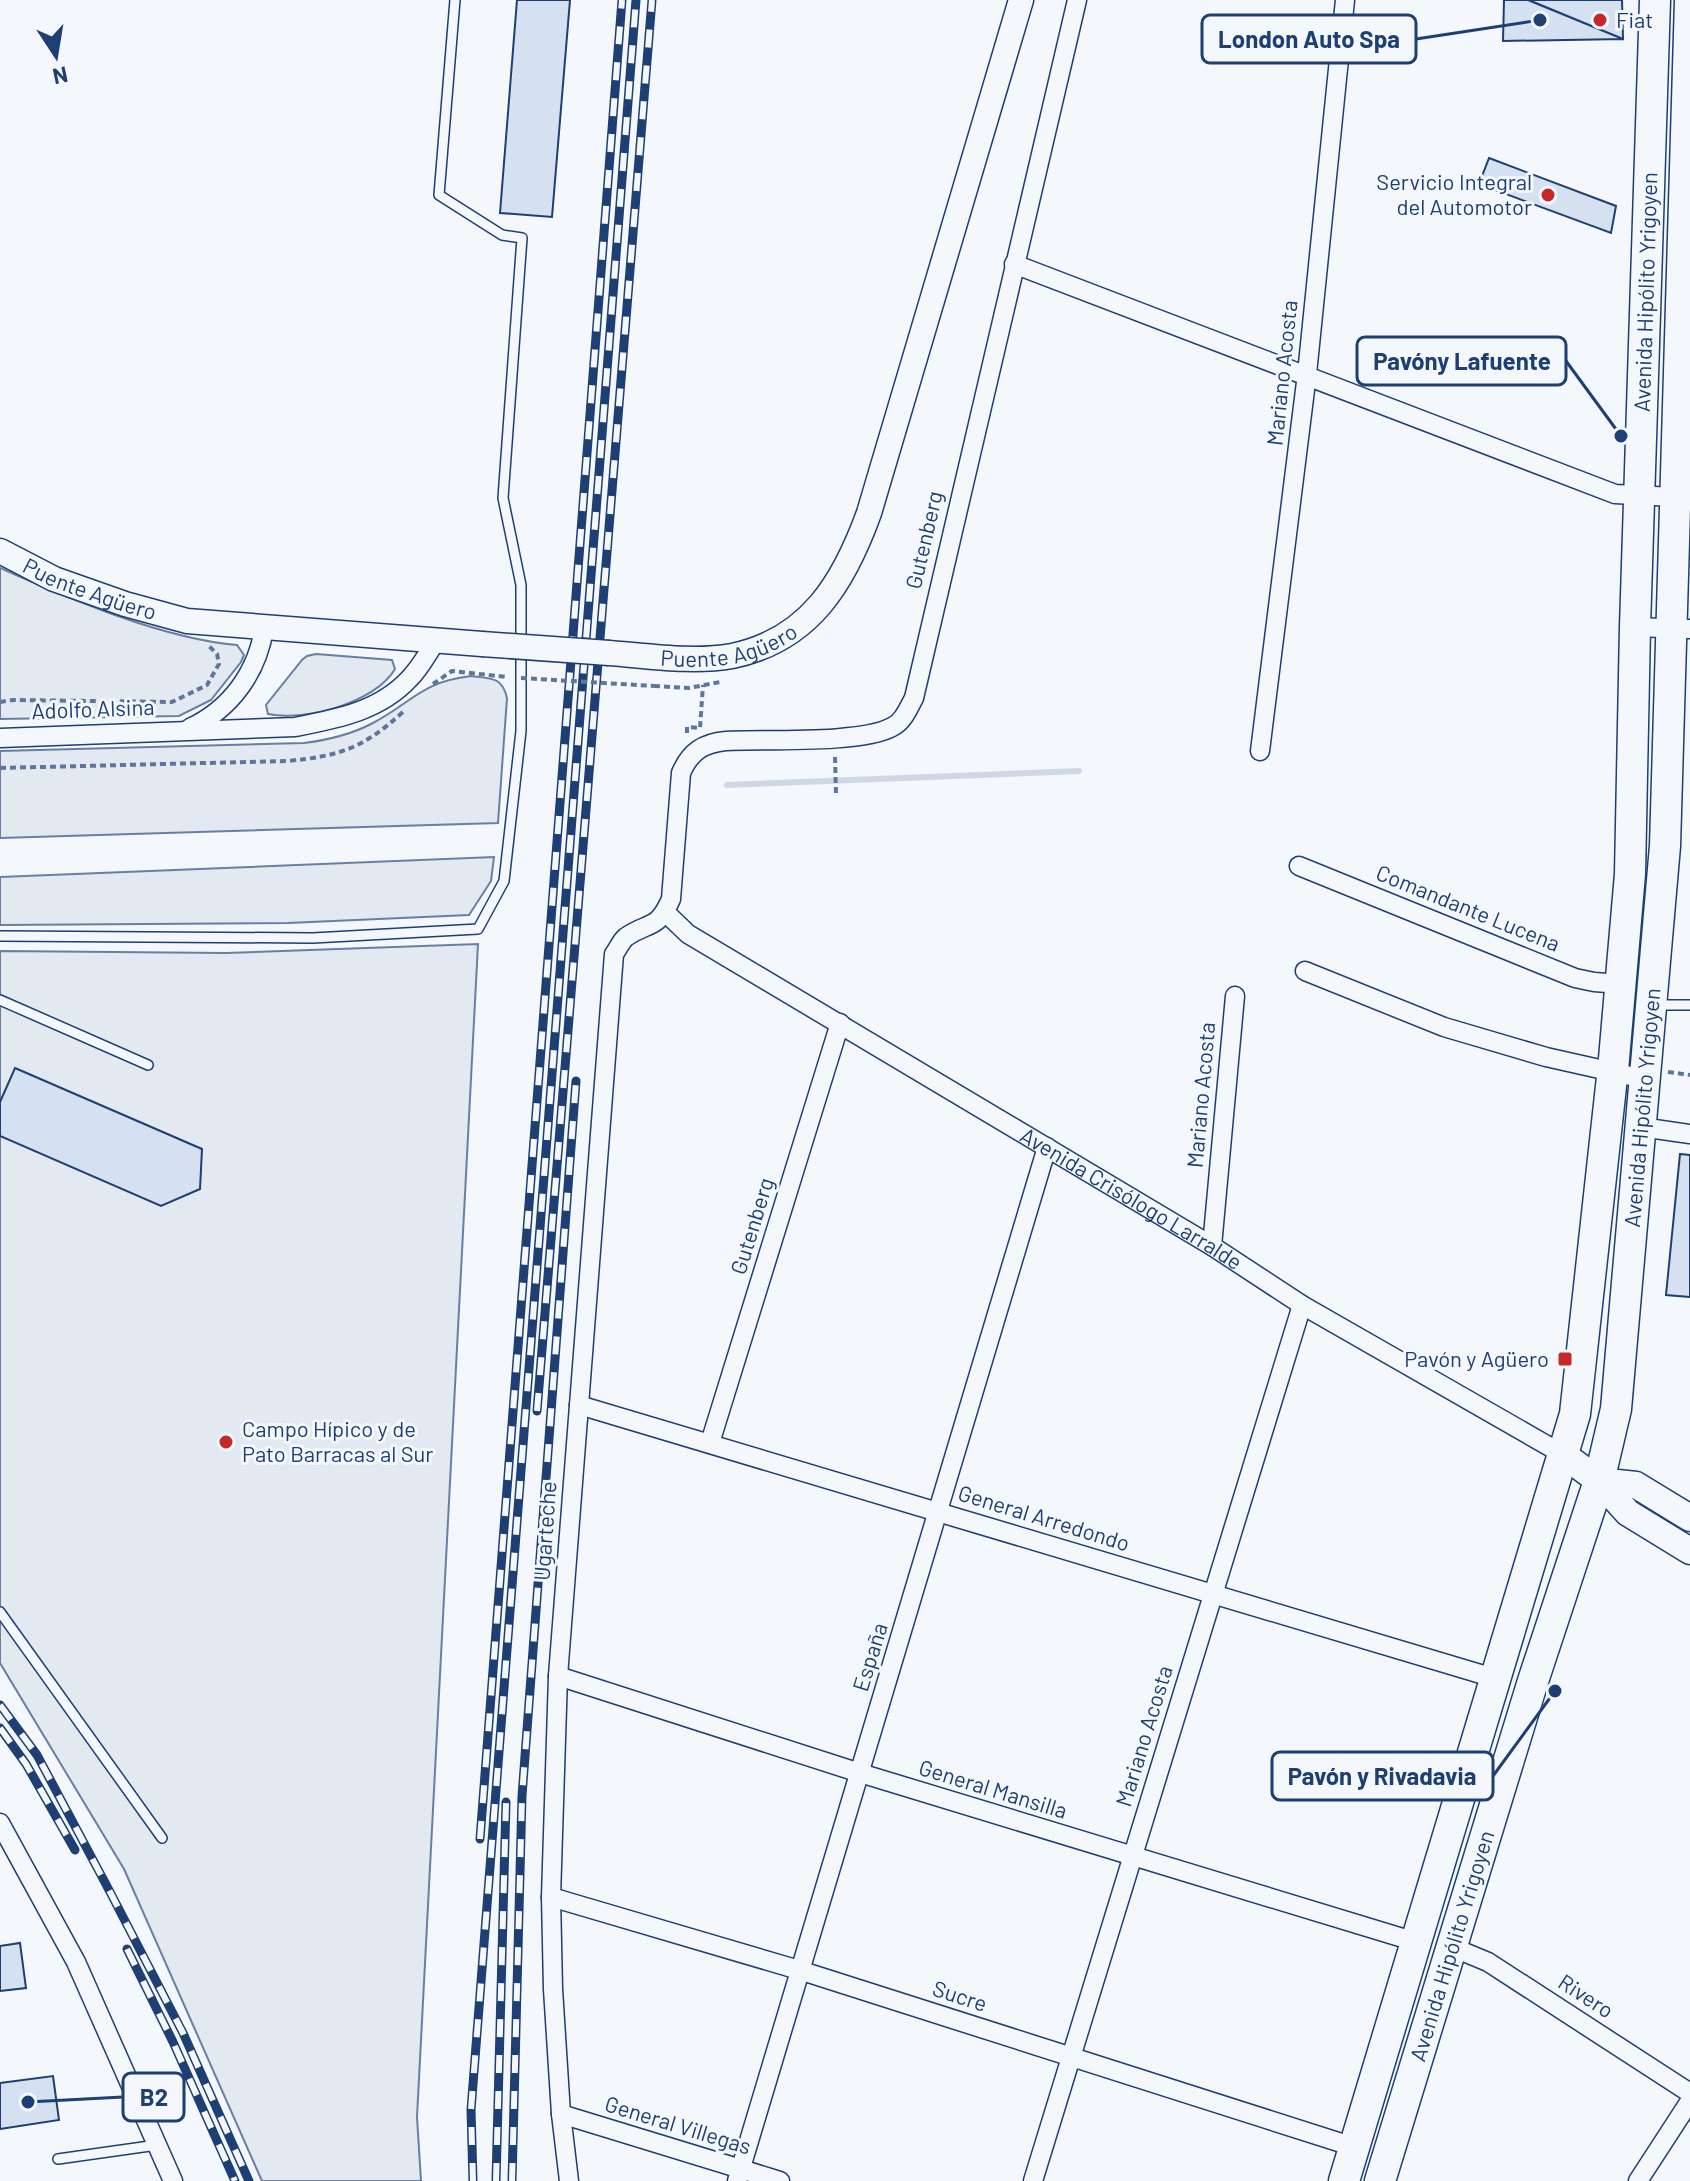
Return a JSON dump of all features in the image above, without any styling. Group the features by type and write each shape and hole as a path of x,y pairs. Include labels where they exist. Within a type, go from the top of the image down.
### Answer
{"main road":[{"name":"Avenida Hipólito Yrigoyen","path":"1344,2181 1564,1455 1579,1389 1630,874 1655,0"},
{"name":"Avenida Hipólito Yrigoyen","path":"1380,2181 1533,1681 1599,1481 1616,1409 1665,862 1681,629 1674,497 1685,290 1690,0"},
{"name":"Avenida Crisólogo Larralde","path":"1564,1455 1599,1481 1628,1513 1690,1551"},
{"path":"1599,1481 1636,1485 1690,1518"}],"street":[{"name":"Puente Agüero","path":"0,551 54,579 125,604 187,621 687,658 730,656 760,648 821,607 838,584 857,547 1021,0"},
{"name":"Gutenberg","path":"685,762 707,743 869,736 894,726 914,698 1077,0"},
{"name":"Mariano Acosta","path":"1260,751 1307,374 1345,0"},
{"path":"1014,264 1615,494 1674,497"},
{"path":"1635,627 1681,629"},
{"name":"Adolfo Alsina","path":"187,729 206,721 236,694 261,649 264,629"},
{"name":"Adolfo Alsina","path":"0,738 295,727 337,719 394,694 412,676 436,641"},
{"path":"665,912 671,899 681,773 685,762"},
{"name":"Comandante Lucena","path":"1299,866 1575,978 1621,984"},
{"name":"Avenida Crisólogo Larralde","path":"665,912 688,934 1212,1246 1302,1305 1564,1455"},
{"name":"Ugarteche","path":"569,2181 561,2114 553,1989 551,1897 558,1676 614,954 624,938 654,925 665,912"},
{"path":"1305,971 1444,1027 1546,1057 1644,1079"},
{"name":"Mariano Acosta","path":"1212,1246 1235,996"},
{"name":"Gutenberg","path":"710,1443 840,1023"},
{"path":"1641,1127 1690,1134"},
{"name":"España","path":"739,2175 1047,1147"},
{"name":"Mariano Acosta","path":"1033,2181 1302,1305"},
{"name":"General Arredondo","path":"579,1405 1494,1678"},
{"name":"General Mansilla","path":"558,1676 860,1773 1416,1942"},
{"path":"0,1823 76,1962 173,2181"},
{"name":"Sucre","path":"551,1897 799,1970 1354,2147"},
{"name":"Rivero","path":"1452,1947 1488,1962 1690,2093"},
{"path":"1638,2181 1690,2101"},
{"name":"General Villegas","path":"561,2114 739,2175 780,2181"}],"lane":[{"path":"0,936 313,938 478,929 504,881 521,731 521,585 503,498 522,238 502,235 439,195 455,0"},
{"path":"0,1000 148,1065"},
{"path":"1652,1005 1690,1005"},
{"path":"0,1612 162,1838"},
{"path":"58,2159 157,2145"}],"path":[{"path":"0,702 172,702 207,685 219,664 217,654 207,644"},
{"path":"521,678 654,686"},
{"path":"685,762 687,727 700,728 703,685"},
{"path":"836,771 836,792"}],"shaded area":[{"path":"0,568 85,604 148,626 237,645 244,655 211,700 179,716 0,719"},
{"path":"316,654 392,660 395,669 386,681 372,691 338,707 301,715 268,714 266,705 302,660"},
{"path":"471,676 499,682 507,698 498,823 0,838 0,751 313,742 363,728 428,688"},
{"path":"494,857 491,881 469,915 288,923 0,925 0,877"},
{"name":"Campo Hípico y de Pato Barracas al Sur","path":"478,944 417,2117 421,2181 262,2181 124,1869 0,1663 0,951 226,953"}],"building":[{"path":"517,0 570,0 552,217 500,213"},
{"path":"1504,0 1528,0 1623,39 1503,41"},
{"name":"Fiat","path":"1622,0 1623,39 1531,1"},
{"name":"Servicio Integral del Automotor","path":"1489,158 1616,206 1611,233 1479,184"},
{"path":"15,1068 202,1149 200,1189 161,1206 0,1136 0,1102"},
{"path":"1680,1154 1690,1155 1690,1297 1666,1295"},
{"path":"20,1943 26,1988 0,1991 0,1946"},
{"path":"53,2076 59,2120 0,2129 0,2083"}],"waterway":[{"path":"727,785 1079,771"}],"railway":[{"path":"480,1839 622,0"},
{"path":"473,2181 471,2110 636,0"},
{"path":"537,1411 652,0"},
{"path":"512,2181 522,1796 576,1081"},
{"path":"0,1705 37,1755 109,1890 183,2033 249,2181"},
{"path":"0,1728 26,1764 75,1850"},
{"path":"496,2181 506,1802"},
{"path":"127,1949 173,2042 235,2181"}],"place":[{"name":"London Auto Spa","path":"1540,20"},
{"name":"Fiat","path":"1600,20"},
{"name":"Servicio Integral del Automotor","path":"1548,195"},
{"name":"Pavóny Lafuente","path":"1621,436"},
{"name":"Pavón y Agüero","path":"1565,1359"},
{"name":"Campo Hípico y de Pato Barracas al Sur","path":"226,1442"},
{"name":"Pavón y Rivadavia","path":"1555,1691"},
{"name":"B2","path":"28,2102"}]}
